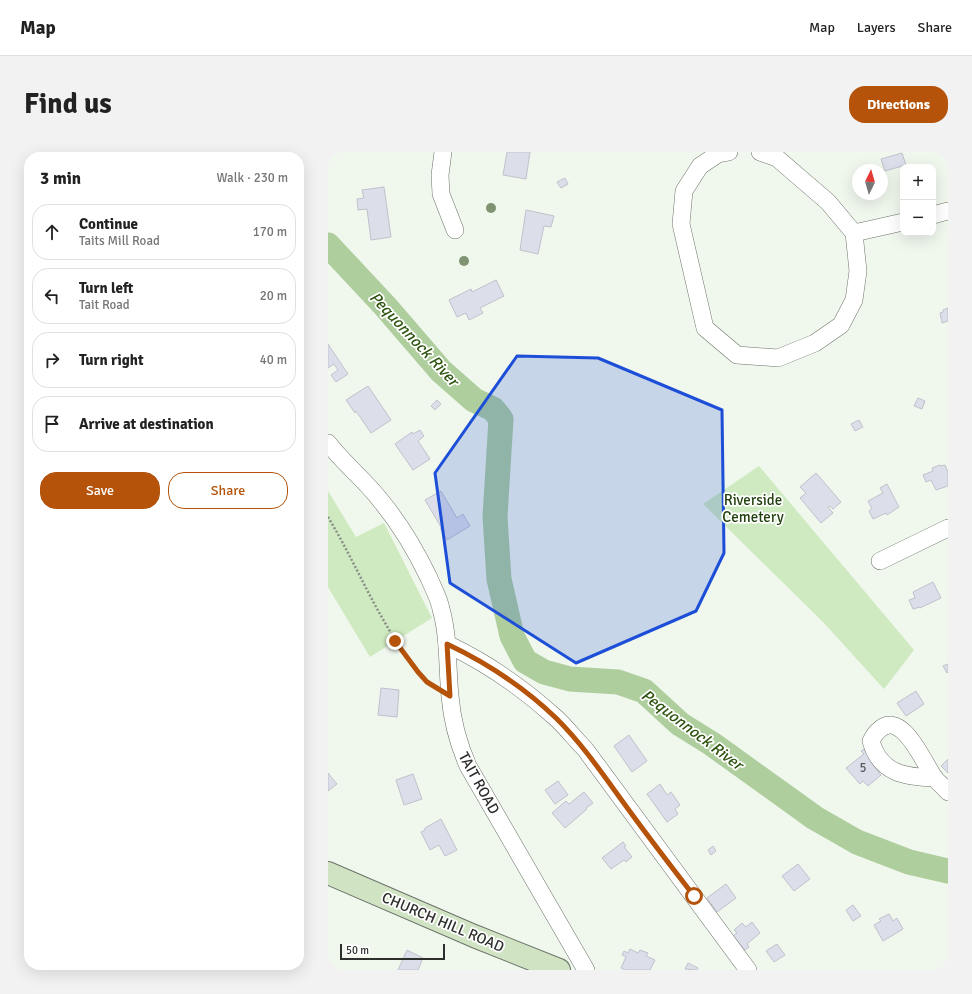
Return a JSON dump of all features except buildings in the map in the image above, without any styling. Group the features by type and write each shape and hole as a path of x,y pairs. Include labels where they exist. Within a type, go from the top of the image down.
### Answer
{"main road":[{"name":"CHURCH HILL ROAD","path":"328,873 474,936 559,970"}],"street":[{"path":"443,152 440,175 440,194 455,230"},
{"path":"729,152 718,154 700,166 684,191 681,224 705,328 737,355 778,358 814,343 842,325 854,300 858,271 854,233 828,202 783,163 777,158 760,152"},
{"path":"936,214 948,212"},
{"path":"854,233 900,223"},
{"name":"TAIT ROAD","path":"328,443 381,501 400,526 423,567 442,609 447,644 450,696 460,747 468,766 586,970"},
{"path":"880,561 948,528"},
{"path":"447,644 470,655 498,672 557,719 584,749 748,970"},
{"path":"935,778 948,792"}],"path":[{"path":"328,517 348,551 363,583 395,641 427,682 450,696"}],"highlighted area":[{"path":"517,356 598,358 722,410 724,553 696,611 576,663 450,583 435,473"}],"green space":[{"name":"Riverside Cemetery","path":"759,466 914,650 884,689 823,622 703,504"},
{"path":"328,491 356,537 384,523 432,618 370,657 328,587"}],"waterway":[{"name":"Pequonnock River","path":"328,245 385,306 441,371 474,400 493,409 501,419 495,517 499,579 512,636 525,661 544,672 570,679 618,682 644,691 680,724 712,744 815,818 857,842 909,862 948,871"}],"route":[{"path":"395,641 427,682 450,696 447,644 470,655 498,672 557,719 584,749 694,896"}]}
